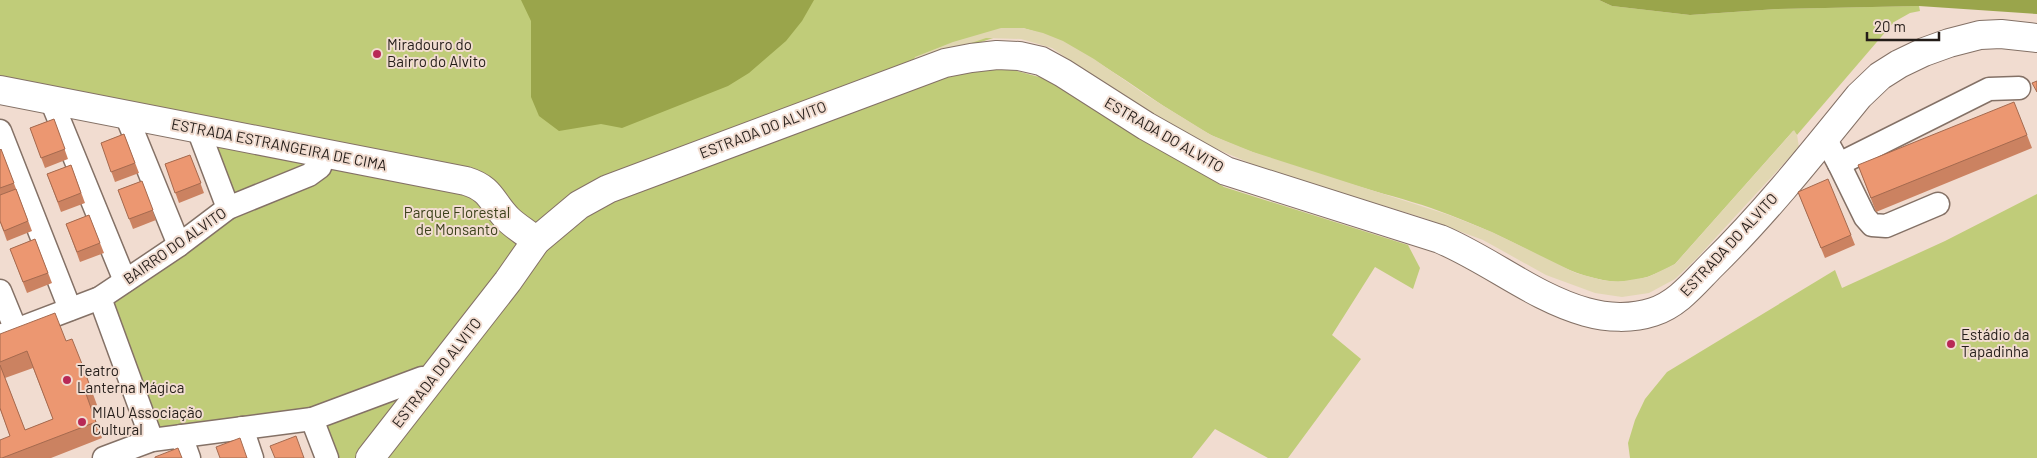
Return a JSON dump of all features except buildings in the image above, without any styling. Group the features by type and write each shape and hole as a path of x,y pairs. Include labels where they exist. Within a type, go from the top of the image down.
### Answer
{"street":[{"name":"ESTRADA DO ALVITO","path":"370,458 508,281 536,240 579,204 608,189 724,144 945,63 997,55 1019,56 1040,62 1063,73 1146,126 1226,171 1440,239 1465,250 1549,298 1600,315 1624,317 1653,312 1679,298 1736,242 1859,96 1880,76 1924,52 1980,35 2001,34 2037,38"},
{"path":"1839,164 1989,89 2019,88"},
{"name":"ESTRADA ESTRANGEIRA DE CIMA","path":"0,90 476,184 489,193 508,219 536,240"},
{"path":"51,100 125,281"},
{"path":"126,115 179,245"},
{"path":"198,129 228,208"},
{"path":"0,131 70,309"},
{"path":"1825,138 1865,217 1872,225 1886,226 1938,204"},
{"name":"BAIRRO DO ALVITO","path":"8,333 100,298 179,245 228,208 309,175 320,167 324,153"},
{"path":"0,291 8,333"},
{"path":"100,298 152,440"},
{"path":"104,458 126,454 152,440 312,419 422,378 431,380"},
{"path":"312,419 327,458"},
{"path":"242,428 252,458"},
{"path":"181,436 189,458"}],"green space":[{"name":"Parque Florestal de Monsanto","path":"0,0 1599,0 1612,6 1690,15 1777,9 1919,6 1920,11 1910,13 1894,22 1797,135 1793,131 1675,264 1658,273 1631,281 1603,280 1579,274 1489,231 1441,211 1292,166 1232,144 1202,130 1086,55 1045,35 1023,28 873,78 800,132 928,82 995,65 1054,81 1224,187 1408,245 1420,268 1413,289 1375,267 1332,335 1361,359 1288,458 1268,458 1215,429 1192,458 328,458 317,428 155,448 98,300 236,212 210,142 0,98"},
{"path":"521,0 814,0 802,21 786,41 749,73 728,86 622,128 601,124 559,131 539,116 531,97 531,21"},
{"path":"1599,0 2037,0 2037,14 1919,6 1777,9 1690,15 1612,6"},
{"path":"2037,194 2037,458 1630,458 1628,443 1635,420 1645,399 1667,372 1835,270 1842,288 1945,241"}],"sand":[{"path":"1001,28 1023,28 1063,41 1211,135 1253,152 1449,215 1492,232 1576,273 1602,280 1618,282 1648,277 1675,264 1794,130 1799,147 1697,258 1675,279 1649,293 1622,297 1595,293 1546,275 1483,240 1424,218 1266,170 1198,141 1113,90 1052,48 1021,39 986,38 912,63 915,57 953,42"}],"place":[{"name":"Miradouro do Bairro do Alvito","path":"377,54"},
{"name":"Estádio da Tapadinha","path":"1951,344"},
{"name":"Teatro Lanterna Mágica","path":"67,380"},
{"name":"MIAU Associação Cultural","path":"82,422"}]}
